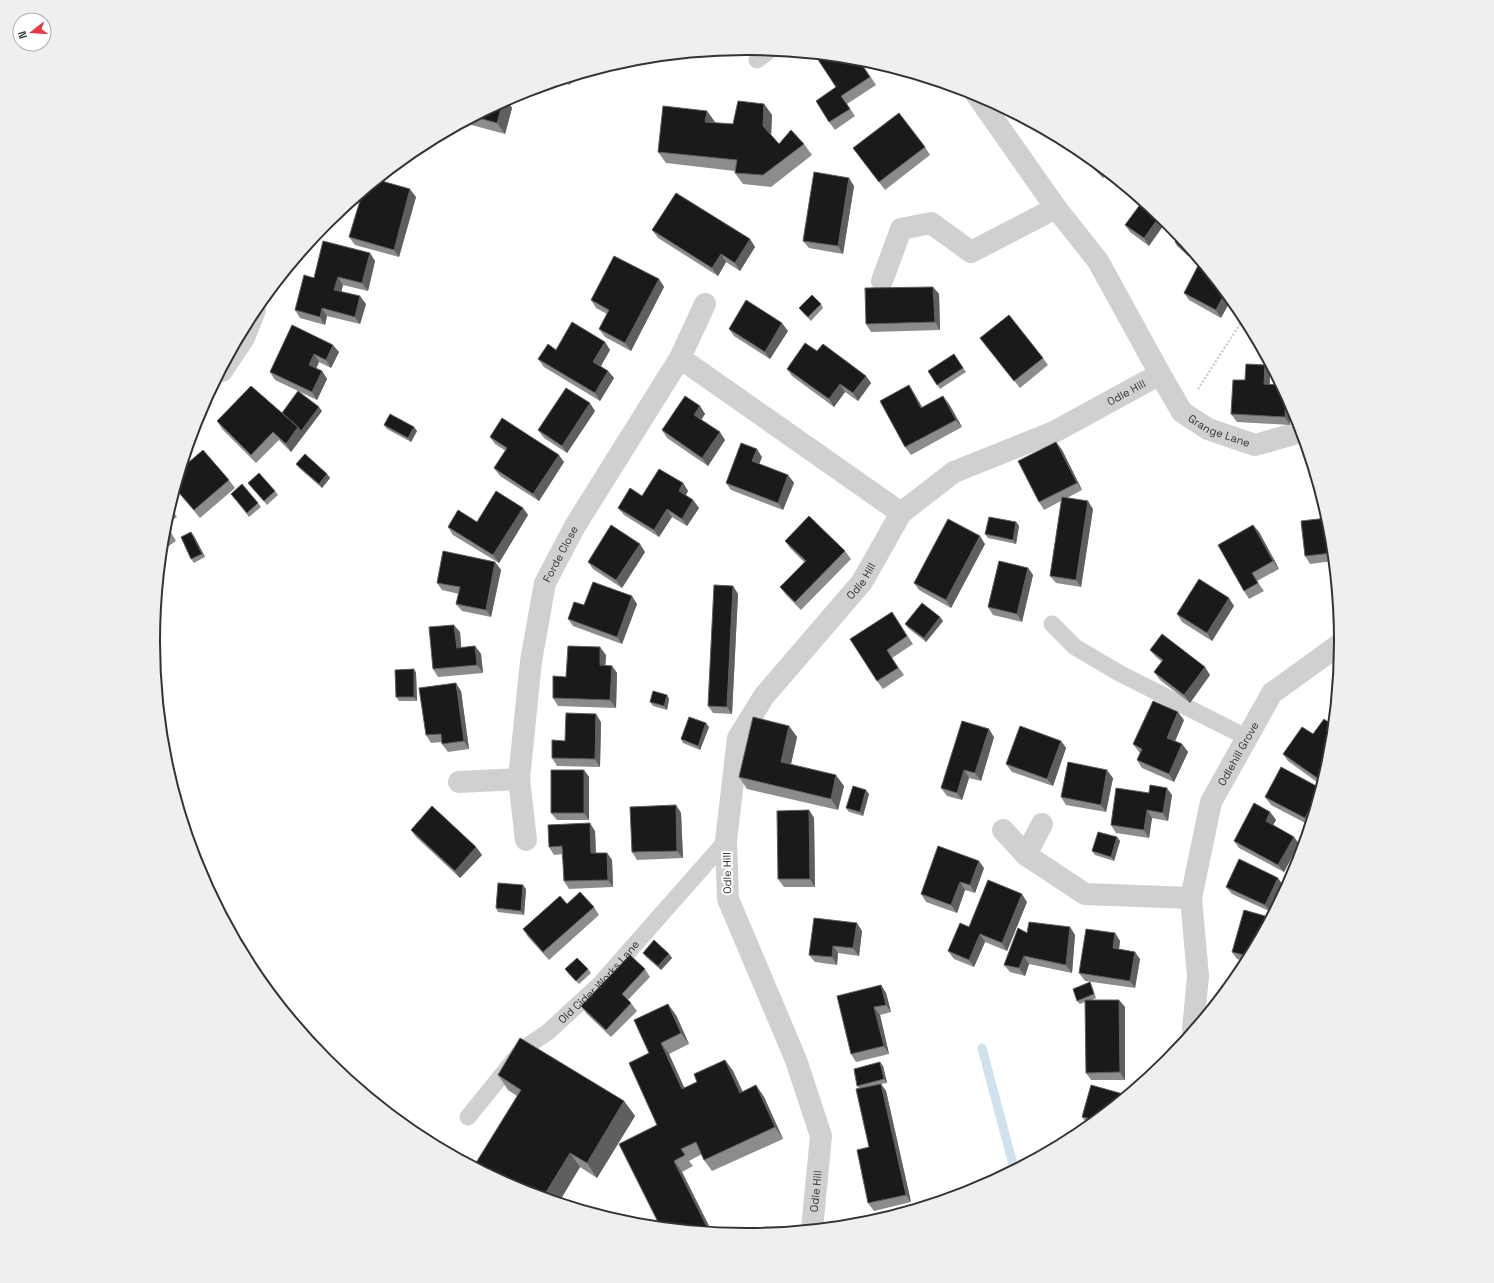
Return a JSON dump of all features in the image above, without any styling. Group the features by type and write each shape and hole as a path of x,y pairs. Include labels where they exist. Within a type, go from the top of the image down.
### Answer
{"street":[{"path":"984,106 1056,208 1098,261 1160,374"},
{"path":"882,281 901,229 931,223 971,252 1056,208"},
{"name":"Forde Close","path":"526,840 519,779 531,661 545,584 575,526 680,358 705,304"},
{"path":"680,358 901,513"},
{"name":"Grange Lane","path":"1160,374 1182,412 1208,430 1255,445 1295,434"},
{"name":"Odle Hill","path":"812,1224 821,1136 796,1060 728,900 726,841 738,738 764,696 862,582 901,513 954,472 1054,432 1160,374"},
{"name":"Odlehill Grove","path":"1194,1021 1198,976 1190,898 1211,802 1272,693 1334,649"},
{"path":"458,782 519,779"},
{"path":"1026,855 1042,824"},
{"path":"1003,830 1026,855 1085,894 1190,898"}],"lane":[{"path":"757,60 763,55"},
{"path":"1052,624 1075,647 1119,673 1248,738"},
{"name":"Old Cider Works Lane","path":"468,1118 523,1049 548,1032 599,985 726,841"}],"path":[{"path":"1182,412 1240,324"}],"building":[{"path":"818,59 863,66 870,77 841,96 850,109 829,122 816,101 836,87"},
{"path":"738,101 764,104 763,126 779,144 791,130 804,144 763,175 735,173 737,160 658,152 663,106 707,111 705,122 733,124"},
{"path":"501,109 497,123 481,119"},
{"path":"899,113 925,147 879,182 853,148"},
{"path":"814,172 849,178 838,246 803,241"},
{"path":"383,182 410,189 394,250 349,237 360,201"},
{"path":"676,193 750,239 735,263 721,254 712,268 652,230"},
{"path":"1139,206 1156,221 1144,238 1125,225"},
{"path":"323,241 370,253 362,283 338,277 334,290 360,296 355,317 322,308 320,317 295,310 304,275 314,278"},
{"path":"614,256 659,279 625,343 599,329 609,310 591,300"},
{"path":"1198,267 1222,298 1216,310 1184,293"},
{"path":"933,287 935,322 866,324 865,288"},
{"path":"812,295 821,304 808,317 799,308"},
{"path":"746,300 782,323 765,352 729,329"},
{"path":"1009,315 1043,358 1014,381 980,338"},
{"path":"572,322 605,342 593,362 608,371 595,393 538,359 548,344 556,350"},
{"path":"292,325 333,345 326,360 314,354 309,365 322,371 312,392 270,372"},
{"path":"805,343 817,351 823,344 866,376 853,393 840,384 829,399 787,369"},
{"path":"954,354 963,368 937,385 928,371"},
{"path":"1246,364 1264,365 1264,384 1274,385 1285,409 1285,417 1231,414 1233,380 1245,380"},
{"path":"909,385 921,408 943,396 956,420 905,447 880,401"},
{"path":"251,386 298,427 286,444 273,432 251,455 217,421"},
{"path":"566,388 590,403 562,446 538,430"},
{"path":"298,391 319,407 301,431 282,413"},
{"path":"685,396 700,406 694,415 720,432 702,458 662,430"},
{"path":"390,414 414,427 408,438 384,425"},
{"path":"502,418 559,455 533,494 494,468 507,448 490,437"},
{"path":"1056,442 1077,483 1039,502 1018,461"},
{"path":"741,443 757,449 752,461 788,475 778,503 726,483"},
{"path":"203,450 229,480 194,510 179,493 189,462"},
{"path":"305,454 327,474 319,484 296,464"},
{"path":"659,469 683,483 679,491 693,500 682,519 667,509 654,530 618,508 630,488 642,496"},
{"path":"259,473 275,491 264,501 248,483"},
{"path":"242,484 258,503 247,513 231,494"},
{"path":"496,491 523,508 493,555 448,527 458,510 477,522"},
{"path":"1062,497 1088,501 1076,580 1050,576"},
{"path":"809,516 845,551 795,602 780,587 806,561 785,541"},
{"path":"989,517 1016,522 1013,540 985,534"},
{"path":"948,519 980,536 946,600 914,583"},
{"path":"1320,519 1326,554 1305,556 1301,521"},
{"path":"611,525 640,544 616,580 588,562"},
{"path":"1253,525 1273,561 1252,573 1258,583 1244,591 1218,545"},
{"path":"191,532 202,554 191,559 181,537"},
{"path":"443,551 495,562 486,610 456,604 460,587 437,583"},
{"path":"999,561 1028,568 1017,614 988,607"},
{"path":"1199,579 1229,598 1207,633 1177,614"},
{"path":"593,582 632,596 617,637 568,619 574,602 584,605"},
{"path":"714,585 733,586 727,707 708,706"},
{"path":"922,603 940,617 924,638 905,624"},
{"path":"892,612 907,636 887,650 898,668 877,681 850,639"},
{"path":"454,625 457,648 475,646 477,665 433,669 429,627"},
{"path":"1162,634 1205,667 1184,695 1154,672 1163,660 1150,650"},
{"path":"568,646 600,647 600,665 612,666 610,700 553,698 553,676 566,677"},
{"path":"414,669 414,697 396,697 395,670"},
{"path":"456,683 464,741 442,744 441,734 426,735 419,688"},
{"path":"653,691 667,695 664,706 650,702"},
{"path":"1153,701 1178,712 1167,738 1182,744 1169,774 1137,760 1142,749 1133,744"},
{"path":"566,713 596,714 595,759 552,758 552,740 565,741"},
{"path":"689,717 706,723 698,746 681,739"},
{"path":"753,717 789,726 781,762 836,775 831,799 739,777"},
{"path":"1324,719 1327,722 1317,778 1283,754 1302,727 1313,734"},
{"path":"962,721 989,729 975,773 964,770 957,793 941,788"},
{"path":"1020,726 1061,741 1047,779 1006,764"},
{"path":"1068,762 1107,770 1101,805 1061,797"},
{"path":"1281,767 1316,786 1305,818 1265,797"},
{"path":"551,770 584,770 584,813 551,813"},
{"path":"1150,785 1167,788 1163,813 1147,810 1144,830 1111,825 1116,788 1149,793"},
{"path":"853,786 866,790 860,812 846,808"},
{"path":"1254,803 1270,812 1266,821 1294,837 1278,865 1234,841"},
{"path":"676,805 677,851 632,852 630,807"},
{"path":"432,806 476,847 455,871 411,830"},
{"path":"809,810 810,879 778,879 777,811"},
{"path":"590,823 591,853 607,853 608,880 564,881 562,846 549,847 548,825"},
{"path":"1098,832 1117,837 1111,857 1092,851"},
{"path":"938,846 979,861 970,885 960,882 951,905 921,894"},
{"path":"1239,859 1278,878 1265,905 1226,887"},
{"path":"988,880 1022,894 1002,943 980,934 969,960 948,951 960,923 969,927"},
{"path":"498,883 523,885 521,911 496,908"},
{"path":"580,892 594,907 543,952 523,929 560,896 567,904"},
{"path":"1244,910 1265,916 1243,955 1232,952"},
{"path":"814,918 857,923 853,948 833,946 832,957 809,955"},
{"path":"1029,922 1070,927 1066,965 1024,956 1019,968 1004,965 1018,928 1027,933"},
{"path":"1086,929 1115,933 1113,948 1135,952 1130,981 1079,973"},
{"path":"654,940 669,954 658,966 643,953"},
{"path":"630,955 645,969 622,994 631,1003 606,1030 581,1006"},
{"path":"577,958 588,969 576,981 565,969"},
{"path":"1090,982 1094,994 1077,1001 1073,989"},
{"path":"881,985 886,1005 874,1007 884,1046 851,1054 837,996"},
{"path":"1085,1000 1119,1000 1120,1072 1086,1073"},
{"path":"668,1004 681,1033 661,1043 682,1089 697,1082 694,1074 725,1060 740,1093 756,1085 775,1127 704,1160 696,1142 681,1149 685,1155 674,1161 707,1227 657,1221 619,1144 657,1125 629,1063 649,1053 634,1020"},
{"path":"520,1038 624,1101 587,1163 570,1153 546,1192 488,1168 477,1162 521,1090 498,1075"},
{"path":"880,1062 884,1079 857,1086 854,1069"},
{"path":"881,1084 906,1195 868,1203 857,1150 869,1147 856,1089"},
{"path":"1091,1085 1120,1093 1088,1118 1082,1117"}],"waterway":[{"path":"982,1048 1013,1164"}]}
